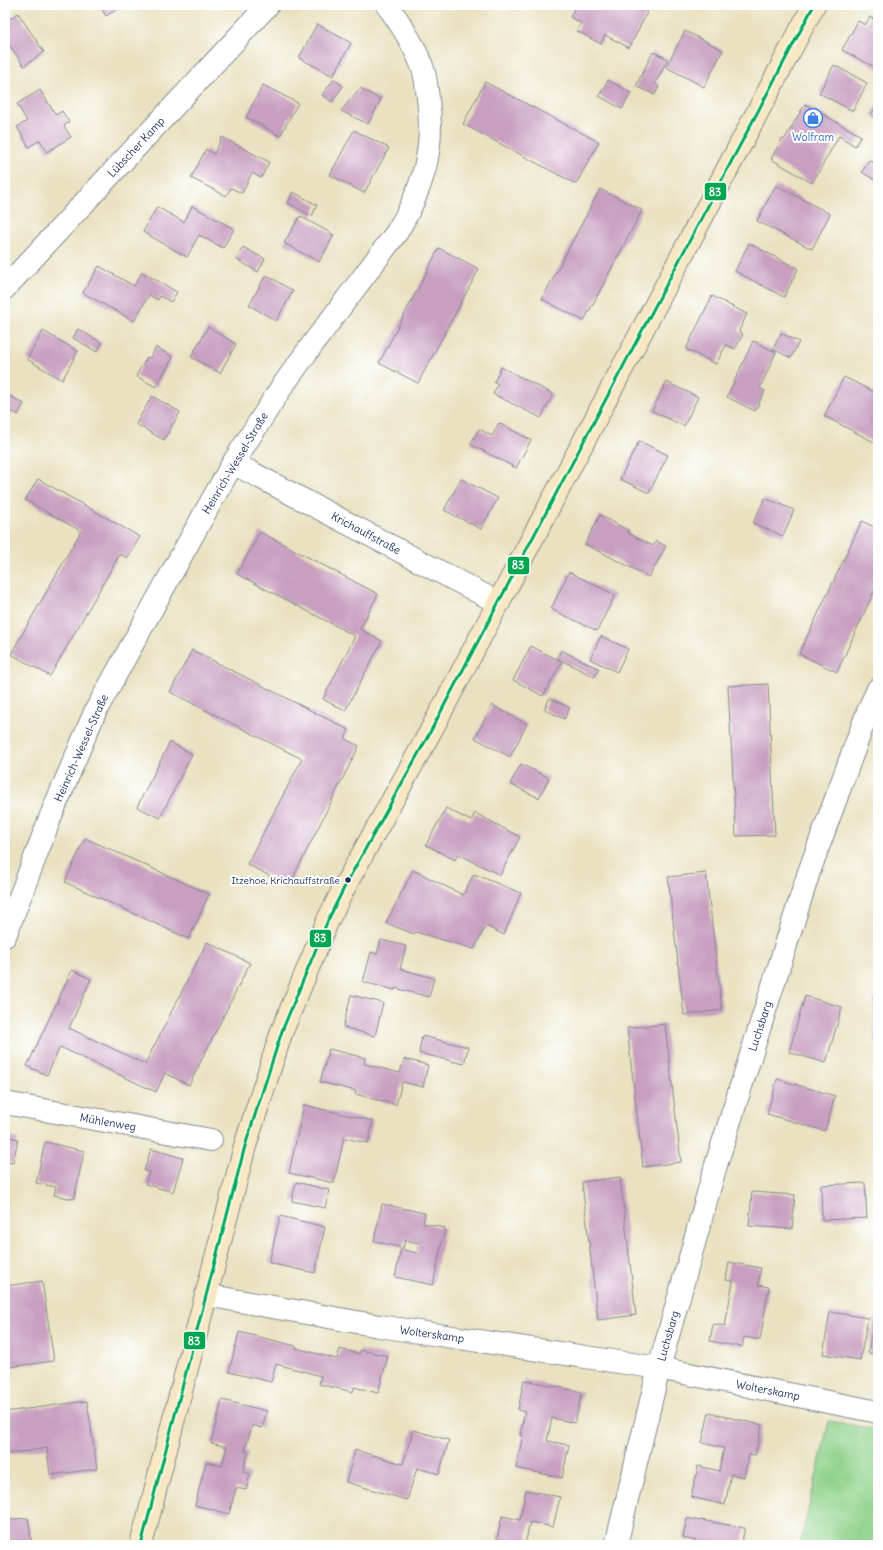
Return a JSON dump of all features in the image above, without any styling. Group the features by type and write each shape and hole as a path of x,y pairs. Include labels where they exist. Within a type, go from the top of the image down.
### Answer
{"main road":[{"path":"141,1545 245,1146 282,1031 328,920 347,882 427,738 814,5"}],"street":[{"name":"Lübscher Kamp","path":"5,288 268,5"},
{"name":"Heinrich-Wessel-Straße","path":"5,936 52,813 95,712 233,463 281,388 398,232 409,213 419,190 431,141 427,85 423,68 409,39 387,5"},
{"name":"Krichauffstraße","path":"233,463 499,602"},
{"name":"Luchsbarg","path":"659,1368 716,1165 800,900 873,712 878,689"},
{"name":"Mühlenweg","path":"5,1104 211,1140"},
{"name":"Wolterskamp","path":"206,1295 379,1326 659,1368 878,1412"},
{"path":"616,1545 659,1368"}],"green space":[{"path":"829,1421 878,1430 878,1545 800,1545"}],"building":[{"path":"99,5 124,5 106,16"},
{"path":"576,5 636,5 648,11 629,48 605,35 601,44 577,31 581,23 570,17"},
{"path":"18,13 44,52 24,66 5,39 5,22"},
{"path":"870,17 878,22 878,69 842,50 858,21 865,25"},
{"path":"317,24 351,43 333,76 299,58"},
{"path":"685,31 723,50 704,87 666,67"},
{"path":"653,52 668,59 655,84 659,86 655,95 636,86"},
{"path":"834,65 867,83 853,111 819,93"},
{"path":"334,79 343,86 332,102 322,95"},
{"path":"608,80 631,93 622,109 599,96"},
{"path":"485,82 599,142 576,184 463,124"},
{"path":"263,85 298,103 280,136 246,117"},
{"path":"360,88 381,100 368,124 341,111"},
{"path":"40,90 56,115 62,111 69,122 64,126 71,137 47,152 40,140 29,147 17,127 27,121 17,104"},
{"path":"878,102 878,119 871,115"},
{"path":"805,104 861,136 855,146 839,136 812,183 771,159"},
{"path":"354,130 389,148 364,193 330,175"},
{"path":"222,137 269,162 261,178 252,173 242,193 231,188 226,196 191,178 206,149 214,154"},
{"path":"869,160 878,166 878,182 862,172"},
{"path":"776,185 830,214 812,249 757,221"},
{"path":"600,189 642,210 584,321 542,299"},
{"path":"293,192 317,205 312,216 288,203"},
{"path":"192,206 234,229 223,248 199,235 187,257 143,232 157,207 184,222"},
{"path":"300,216 334,235 319,262 284,243"},
{"path":"749,243 798,269 784,297 735,271"},
{"path":"243,247 265,259 258,272 236,259"},
{"path":"439,248 479,269 418,383 379,363"},
{"path":"99,266 134,286 142,272 177,292 171,302 160,296 158,300 149,295 134,321 83,293"},
{"path":"266,275 293,291 276,321 249,305"},
{"path":"712,296 747,314 739,331 743,334 735,349 726,345 716,364 686,349"},
{"path":"208,327 236,344 220,373 191,357"},
{"path":"78,329 102,343 97,352 73,338"},
{"path":"43,331 78,351 62,380 27,359"},
{"path":"781,333 799,342 791,358 773,349"},
{"path":"753,341 776,352 760,388 765,391 755,411 727,397"},
{"path":"156,347 173,357 156,387 136,376 147,357 150,358"},
{"path":"501,367 553,394 541,418 493,394 498,384 494,382"},
{"path":"844,377 878,394 878,444 824,416"},
{"path":"666,382 698,397 684,426 652,411"},
{"path":"5,393 24,404 18,415 12,411 5,422"},
{"path":"152,396 180,412 164,440 136,424"},
{"path":"499,423 531,440 516,468 470,444 479,429 492,436"},
{"path":"639,441 668,455 649,493 620,479"},
{"path":"38,479 140,537 127,558 120,554 50,676 11,654 81,531 25,500"},
{"path":"461,479 498,498 481,529 444,510"},
{"path":"765,498 794,510 783,536 753,523"},
{"path":"600,515 629,531 628,533 653,546 656,541 666,546 649,577 585,544"},
{"path":"862,521 878,529 878,583 837,672 799,654"},
{"path":"260,532 378,594 360,629 382,641 345,711 323,699 355,636 237,574"},
{"path":"569,572 615,595 597,631 551,609"},
{"path":"601,636 628,649 617,672 590,659"},
{"path":"531,646 562,662 543,696 513,680"},
{"path":"192,650 349,730 345,739 359,746 289,886 247,864 302,759 170,692"},
{"path":"561,650 599,669 595,677 557,658"},
{"path":"768,684 775,835 736,836 728,686"},
{"path":"550,698 570,708 564,719 544,709"},
{"path":"492,705 527,724 510,757 475,738"},
{"path":"170,742 192,754 160,818 137,807"},
{"path":"521,764 549,778 539,798 510,784"},
{"path":"446,808 471,821 475,813 520,837 500,875 458,854 455,860 426,845"},
{"path":"85,838 209,894 189,939 65,882"},
{"path":"413,870 463,895 474,874 521,893 504,935 486,926 474,949 416,932 414,934 386,923"},
{"path":"706,873 722,1010 684,1015 668,877"},
{"path":"381,940 406,946 400,969 434,978 429,997 395,988 395,990 363,982 371,952 377,954"},
{"path":"207,942 250,963 189,1085 165,1073 156,1092 60,1047 47,1075 27,1066 72,970 91,979 69,1028 145,1064"},
{"path":"351,995 383,1003 375,1036 343,1027"},
{"path":"805,996 842,1007 826,1063 789,1052"},
{"path":"874,998 878,998 878,1043 875,1043"},
{"path":"665,1024 681,1162 643,1167 627,1028"},
{"path":"422,1036 468,1047 464,1064 419,1053"},
{"path":"329,1049 365,1058 364,1064 400,1073 404,1059 428,1065 423,1087 402,1082 396,1105 355,1094 356,1091 320,1082"},
{"path":"777,1079 835,1096 825,1131 767,1114"},
{"path":"304,1105 373,1121 368,1143 344,1138 334,1183 289,1173"},
{"path":"5,1136 18,1139 13,1163 5,1162"},
{"path":"45,1142 84,1151 74,1199 54,1195 56,1187 36,1183"},
{"path":"151,1149 183,1158 173,1192 145,1184 149,1172 144,1171"},
{"path":"620,1177 636,1315 598,1320 582,1182"},
{"path":"296,1182 329,1190 325,1208 292,1201"},
{"path":"865,1183 867,1218 822,1220 821,1185"},
{"path":"752,1192 795,1195 792,1229 749,1226"},
{"path":"382,1204 425,1213 423,1223 445,1228 433,1285 395,1277 401,1249 417,1253 419,1243 405,1240 403,1248 374,1241"},
{"path":"280,1216 325,1227 315,1273 269,1263"},
{"path":"729,1262 761,1268 758,1285 769,1287 760,1340 744,1337 742,1347 710,1341 713,1324 725,1326 733,1281 726,1280"},
{"path":"42,1281 54,1361 8,1367 5,1347 5,1286"},
{"path":"830,1312 868,1318 860,1360 823,1354"},
{"path":"874,1318 878,1319 878,1355 868,1353"},
{"path":"239,1332 296,1346 296,1348 337,1359 340,1349 359,1354 360,1350 388,1356 378,1393 354,1387 353,1392 319,1384 321,1376 276,1364 271,1382 229,1372"},
{"path":"524,1380 582,1392 575,1423 552,1418 547,1441 569,1445 562,1478 516,1468 523,1435 520,1435 525,1412 518,1410"},
{"path":"222,1400 267,1411 262,1428 252,1425 245,1451 248,1452 243,1472 250,1474 246,1490 236,1488 229,1514 195,1505 206,1462 222,1466 227,1447 211,1443"},
{"path":"87,1401 97,1469 50,1475 47,1448 9,1454 5,1428 5,1412"},
{"path":"709,1413 762,1425 755,1455 749,1454 744,1477 731,1474 725,1505 691,1497 698,1466 719,1471 724,1448 702,1443"},
{"path":"413,1430 449,1440 439,1474 417,1468 407,1500 346,1482 355,1450 403,1464"},
{"path":"526,1490 560,1497 553,1527 530,1522 525,1545 515,1545 516,1543 497,1539 502,1516 520,1520"},
{"path":"28,1518 32,1545 5,1545 5,1520"},
{"path":"687,1518 745,1528 741,1545 696,1545 696,1541 683,1538"}],"transit line":[{"name":"83","path":"141,1545 245,1146 282,1031 328,920 347,882 427,738 814,5"}],"place":[{"name":"Wolfram","path":"813,118"},
{"name":"Itzehoe, Krichauffstraße","path":"348,880"}]}
